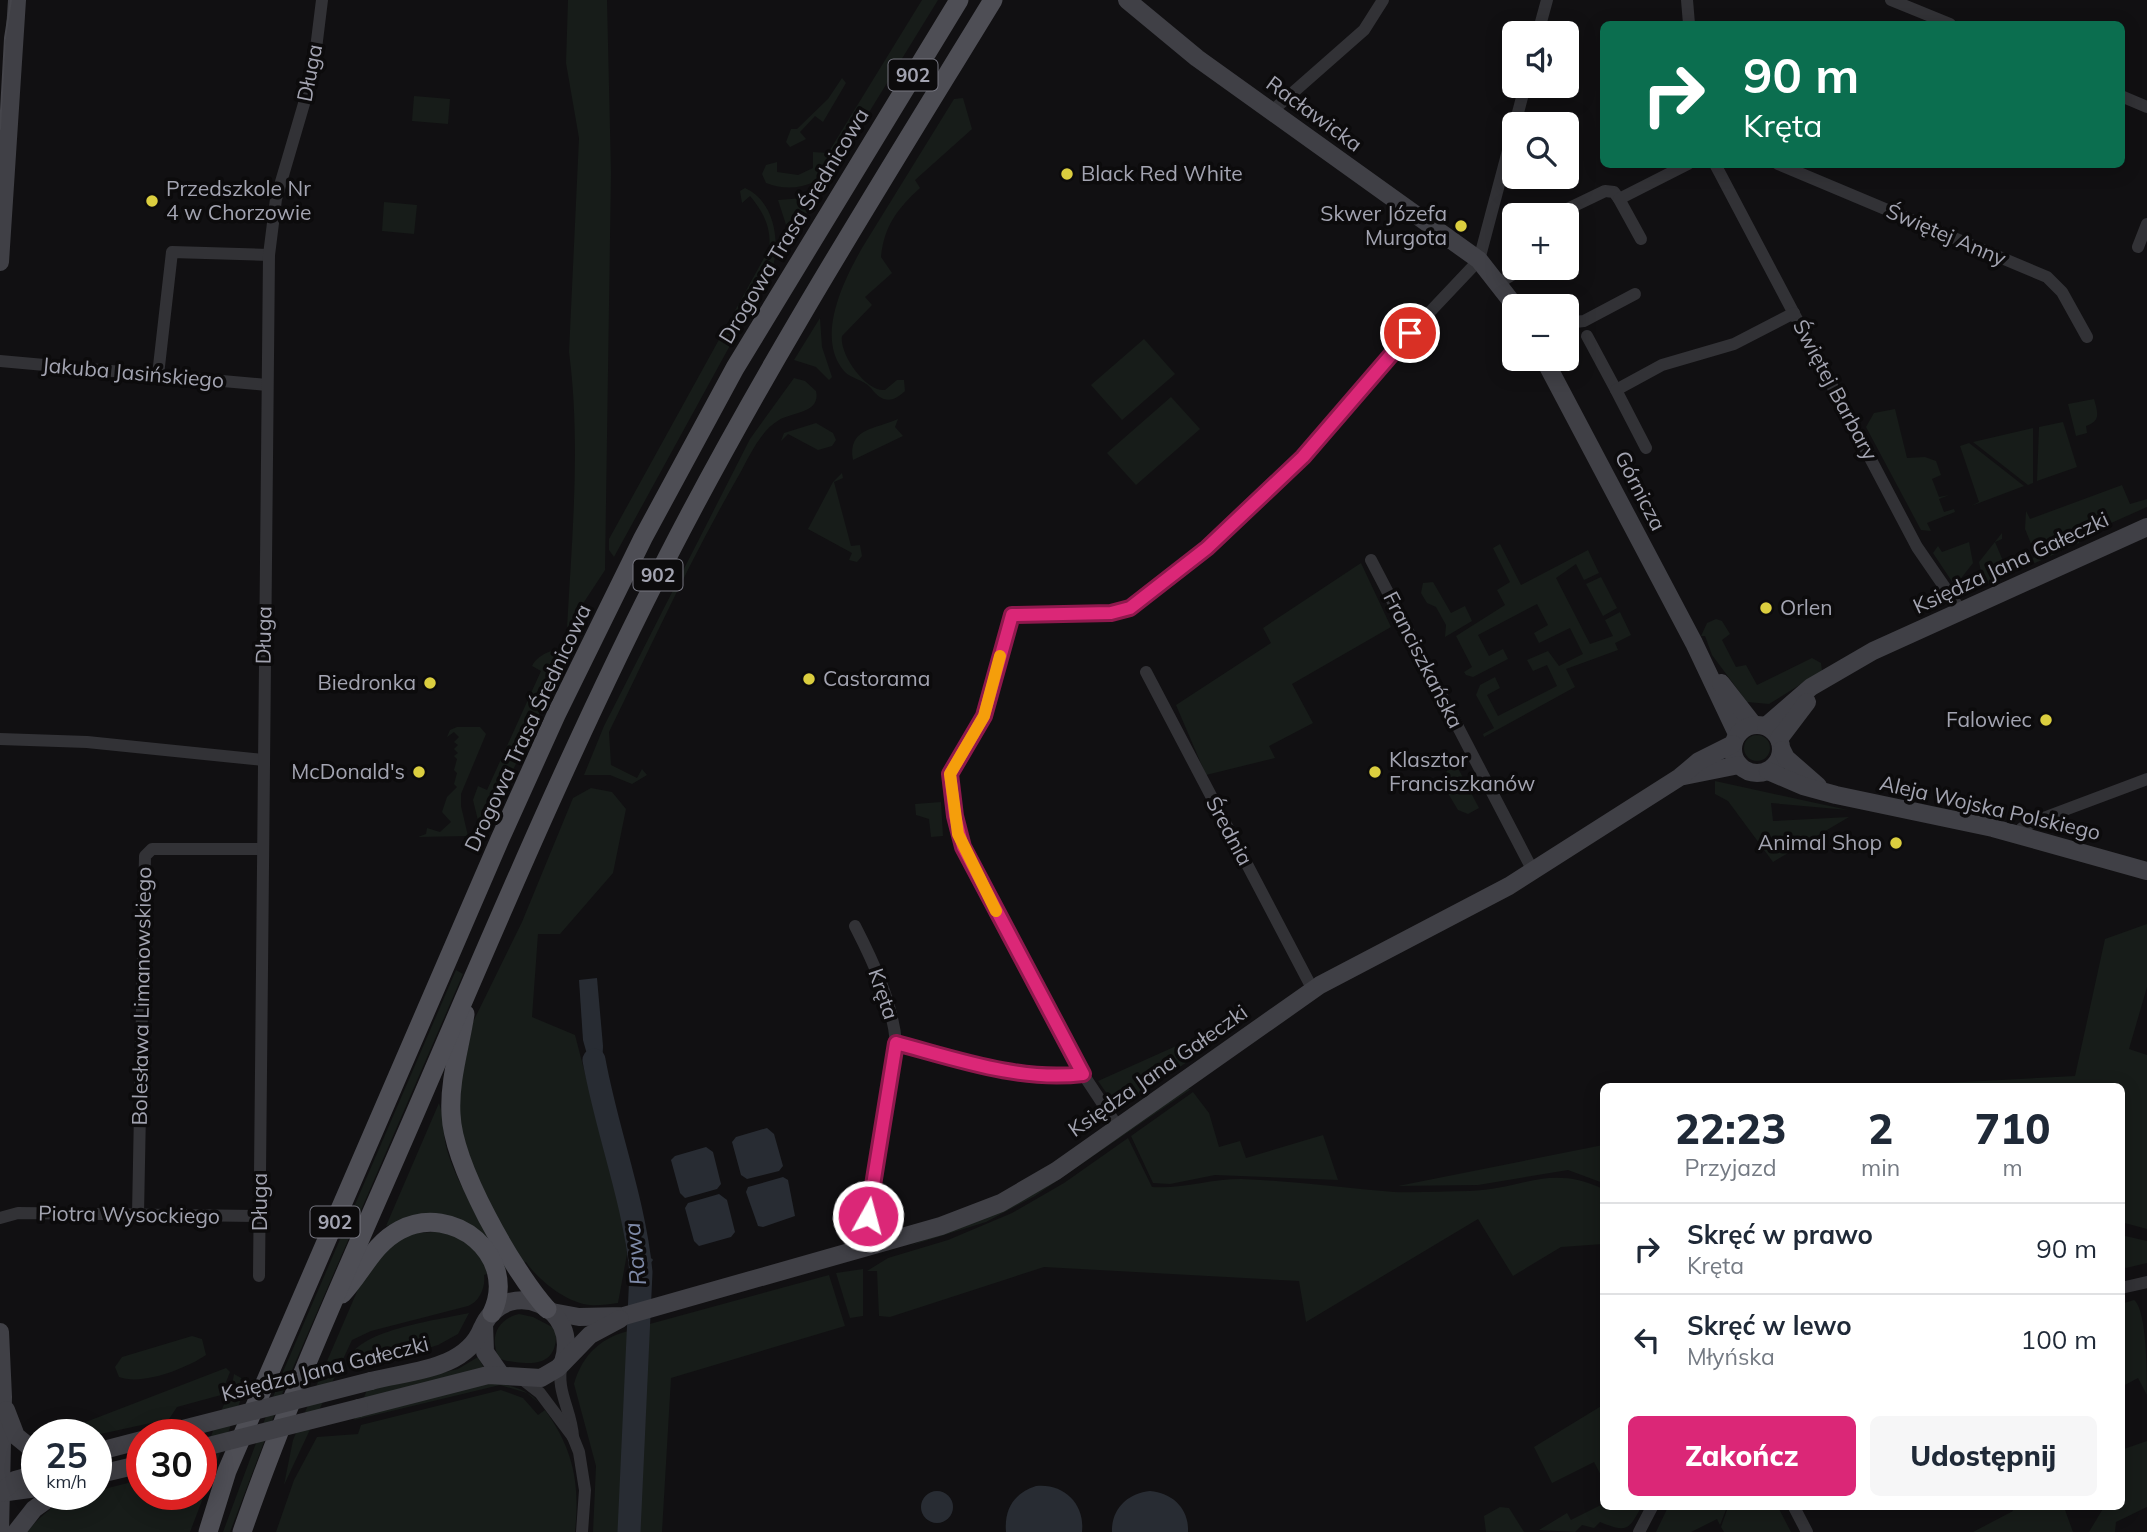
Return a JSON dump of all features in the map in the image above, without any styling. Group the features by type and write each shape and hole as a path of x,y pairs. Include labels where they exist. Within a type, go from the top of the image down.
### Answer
{"main road":[{"name":"Drogowa Trasa Średnicowa","path":"208,1526 227,1471 500,839 556,715 637,550 735,368 959,0"},
{"name":"902","path":"242,1532 268,1458 470,985 570,759 670,552 834,259 993,0"},
{"path":"470,985 452,1080 453,1132 461,1159 484,1208 529,1287 550,1311"},
{"path":"333,1303 360,1275 369,1259 388,1237 420,1222 442,1221 469,1234 489,1255 498,1282 488,1319"}],"street":[{"path":"0,262 17,0"},
{"name":"Długa","path":"259,1276 268,256 276,199 313,73 322,0"},
{"path":"1272,111 1364,30 1383,0"},
{"path":"1541,21 1546,0"},
{"path":"1688,0 1689,21"},
{"path":"1891,0 1943,21"},
{"name":"Racławicka","path":"1133,2 1198,58 1479,260"},
{"path":"2125,98 2147,107"},
{"path":"1619,199 1680,168"},
{"name":"Świętej Barbary","path":"1718,168 1917,547 1962,611"},
{"name":"Świętej Anny","path":"1788,168 2047,277 2062,292 2087,337"},
{"path":"1118,1128 1083,1074 963,847 955,816 950,774 984,716 1009,622 1012,615 1018,613 1124,611 1162,585 1231,527 1303,457 1410,333 1479,260 1502,172"},
{"path":"1579,203 1605,191 1614,192 1641,239"},
{"path":"2138,247 2147,224"},
{"path":"158,375 172,252 268,256"},
{"path":"1479,260 1507,294"},
{"path":"1499,283 1504,280"},
{"path":"1579,322 1635,294"},
{"path":"1616,390 1662,366 1734,344 1794,313"},
{"path":"1587,336 1646,447"},
{"name":"Jakuba Jasińskiego","path":"0,361 267,385"},
{"name":"Górnicza","path":"1550,371 1695,645 1735,739"},
{"name":"Księdza Jana Gałeczki","path":"1760,725 1811,687 1895,642 2147,527"},
{"name":"Franciszkańska","path":"1371,560 1533,871"},
{"name":"Księdza Jana Gałeczki","path":"1781,744 1811,697 1877,659 1895,642"},
{"name":"Górnicza","path":"1695,645 1760,725"},
{"name":"Średnia","path":"1146,672 1313,990"},
{"path":"1760,725 1781,744 1780,758 1769,771 1753,773 1739,765 1735,759 1735,739 1760,725"},
{"path":"0,739 87,742 263,760"},
{"name":"Księdza Jana Gałeczki","path":"550,1311 573,1317 624,1316 870,1247 953,1222 1001,1203 1056,1171 1313,990 1533,871 1681,777 1699,761 1735,739"},
{"name":"Aleja Wojska Polskiego","path":"1781,744 1786,758 1823,790"},
{"name":"Księdza Jana Gałeczki","path":"1681,777 1739,765"},
{"name":"Aleja Wojska Polskiego","path":"1769,771 1823,790 2017,834 2147,871"},
{"path":"2017,834 2034,821 2147,779"},
{"name":"Bolesława Limanowskiego","path":"138,1214 145,856 152,849 262,849"},
{"name":"Kręta","path":"855,926 880,982 895,1030 896,1043 983,1065 1030,1073 1061,1076 1083,1074"},
{"path":"870,1247 869,1197 896,1043"},
{"name":"Piotra Wysockiego","path":"0,1218 18,1213 260,1216"},
{"path":"2125,1287 2147,1282"},
{"path":"501,1375 485,1352 488,1319 507,1303 519,1300 531,1301 562,1321 566,1334 560,1386 572,1420 573,1437 585,1481 582,1532"},
{"name":"Księdza Jana Gałeczki","path":"563,1363 590,1335 624,1316"},
{"name":"Księdza Jana Gałeczki","path":"217,1420 458,1358 474,1345 488,1319"},
{"path":"0,1332 3,1397 0,1532"},
{"path":"217,1444 482,1376 541,1378 563,1363"},
{"path":"522,1378 540,1393 573,1437"},
{"path":"3,1397 11,1429 21,1440"},
{"path":"1,1493 15,1480 21,1478"},
{"path":"1,1493 21,1490"},
{"path":"16,1532 33,1510"},
{"path":"1639,1532 1650,1510"},
{"path":"1796,1510 1807,1532"}],"shaded area":[{"path":"568,0 607,0 611,173 605,570 567,628 575,455 569,352 579,138 566,63"},
{"path":"922,0 938,0 836,166 821,178 804,186 785,187 766,183 762,174 766,165 777,162 777,172 798,175 813,168 813,152 828,153"},
{"path":"842,78 846,83 823,122 815,116 800,132 806,139 790,147 786,142 791,129 797,129 828,99"},
{"path":"414,96 450,99 448,124 412,121"},
{"path":"963,98 972,129 915,180 920,188 893,218 885,236 881,257 892,273 865,297 872,305 842,336 849,362 870,385 885,390 897,380 904,380 905,391 896,398 883,399 864,383 847,374 836,357 832,342 835,309 862,248 954,99"},
{"path":"745,188 763,202 772,222 776,245 773,267 614,557 609,550 609,539 769,249 768,227 759,208 750,196 742,203 740,191"},
{"path":"816,197 794,234 789,234 778,200"},
{"path":"384,202 417,205 414,234 382,231"},
{"path":"820,318 822,347 832,377 829,380 816,367 794,360"},
{"path":"1144,339 1175,374 1122,420 1091,385"},
{"path":"794,378 805,381 816,391 814,404 805,411 779,420 766,431 756,445 688,570 609,732 611,765 637,778 642,769 647,775 632,784 610,775 584,775 604,726 750,439"},
{"path":"1171,397 1200,429 1136,485 1107,453"},
{"path":"2094,399 2096,419 2086,426 2087,433 2076,436 2068,404"},
{"path":"1895,409 1907,458 1925,457 1936,461 1941,475 1932,479 1939,497 1949,495 1939,499 1944,512 1954,509 1955,512 1927,523 1931,531 1921,530 1866,427 1874,413"},
{"path":"898,419 895,427 903,436 853,460 854,441 859,436 865,431"},
{"path":"2063,422 2077,467 2037,481 2039,427"},
{"path":"816,423 833,433 836,440 832,446 818,450 788,434 781,441 784,433"},
{"path":"2033,428 2033,483 2028,485 1973,442"},
{"path":"1969,443 2024,486 1971,506 1979,502 1960,446"},
{"path":"842,473 843,478 834,482 851,546 860,545 862,556 857,562 849,560 852,553 808,529 833,482"},
{"path":"2122,485 2130,504 2147,499 2147,507 2082,536 2079,543 2035,563 2029,561 2036,556 2025,529 2026,511 2030,519"},
{"path":"2002,533 2002,539 1995,542 2006,568 2013,566 2014,572 1984,586 1979,562"},
{"path":"1969,542 1973,563 1955,586 1933,553 1938,546 1942,552"},
{"path":"1500,544 1521,585 1588,550 1599,573 1584,580 1576,564 1556,578 1590,644 1613,636 1605,620 1620,612 1631,635 1615,643 1618,650 1566,669 1575,687 1484,737 1483,734 1494,728 1476,695 1480,685 1495,677 1500,688 1487,695 1498,716 1557,686 1547,665 1533,671 1527,660 1548,651 1559,666 1583,654 1570,628 1539,643 1534,633 1548,625 1537,604 1478,635 1489,656 1503,649 1508,659 1473,677 1466,675 1464,672 1472,667 1456,636 1505,605 1497,590 1510,582 1493,548"},
{"path":"1361,563 1391,627 1292,684 1313,723 1269,746 1275,758 1206,775 1176,705 1271,643 1263,628"},
{"path":"1601,577 1617,608 1603,616 1586,584"},
{"path":"1433,582 1451,613 1465,606 1472,621 1445,637 1446,625 1436,607 1427,603 1421,593 1423,583"},
{"path":"1716,619 1722,621 1730,634 1722,640 1736,667 1746,665 1757,685 1812,658 1821,663 1822,671 1769,704 1747,702 1712,655 1705,636 1701,636 1707,623"},
{"path":"570,644 482,837 473,800 478,786 487,790 541,671 532,666 544,654"},
{"path":"457,727 480,727 486,734 461,794 468,836 418,837 426,834 427,828 440,832 451,822 442,812 447,797 457,787 454,784 457,773 454,770 457,759 454,756 458,753 454,749 458,745 454,742 459,737 454,732 447,737 450,730"},
{"path":"1757,735 1767,738 1770,748 1767,758 1757,761 1747,758 1744,748 1747,738"},
{"path":"1451,755 1479,808 1468,814 1458,810 1443,785"},
{"path":"1715,781 1848,810 1771,803 1773,821 1849,817 1773,862 1728,801 1715,794"},
{"path":"591,788 612,792 626,809 613,873 560,934 538,934 532,1017 575,1035 622,1215 627,1254 618,1303 597,1305 572,1300 545,1283 526,1262 521,1264 485,1201 455,1113 473,1022 522,922 573,798"},
{"path":"941,802 943,836 931,837 929,819 916,815 915,804"},
{"path":"2147,924 2147,987 2129,1049 2147,1055 2147,1229 2125,1223 2125,1083 1943,1083 2075,1076 2105,939"},
{"path":"456,970 463,974 286,1384 230,1532 223,1532 279,1381"},
{"path":"597,978 603,1046 601,1090 597,1090 583,1040 579,980"},
{"path":"1232,1021 1235,1028 1126,1105 1115,1105 1098,1081"},
{"path":"1191,1089 1035,1196 986,1222 909,1246 932,1237"},
{"path":"1193,1092 1209,1113 1219,1147 1240,1141 1246,1158 1323,1135 1338,1180 1215,1175 1170,1184 1153,1183 1131,1136"},
{"path":"439,1103 447,1150 459,1181 475,1211 513,1267 503,1270 502,1266 419,1215 386,1226"},
{"path":"767,1128 774,1134 783,1166 779,1171 747,1179 741,1175 732,1142 736,1137"},
{"path":"1128,1138 1152,1187 1241,1179 1394,1192 1469,1191 1551,1178 1567,1178 1600,1188 1600,1244 1561,1247 1513,1276 1478,1219 1306,1322 1299,1281 1044,1267 890,1317 879,1316 877,1271 867,1271 888,1258 948,1240 1012,1213 1064,1183"},
{"path":"1600,1146 1600,1182 1568,1170 1478,1185 1398,1186"},
{"path":"706,1147 713,1152 721,1184 717,1189 685,1198 680,1193 671,1160 675,1156"},
{"path":"783,1177 788,1180 795,1216 763,1227 758,1226 746,1192 748,1187"},
{"path":"719,1194 727,1200 735,1232 731,1237 699,1246 694,1241 685,1208 688,1203"},
{"path":"448,1231 475,1249 490,1273 484,1275 481,1294 468,1306 371,1331 352,1340 284,1485 293,1440 365,1273 403,1234"},
{"path":"2125,1236 2147,1241 2147,1263 2126,1268"},
{"path":"863,1269 863,1316 850,1318 836,1273"},
{"path":"829,1275 845,1326 671,1378 662,1532 635,1532 646,1325"},
{"path":"2134,1300 2142,1316 2147,1395 2138,1378 2125,1385 2125,1303"},
{"path":"469,1313 458,1334 438,1345 390,1360 377,1356 347,1364 352,1352 380,1335 419,1323"},
{"path":"519,1314 533,1317 556,1329 554,1348 546,1359 525,1363 499,1358 495,1343 497,1330 505,1320"},
{"path":"633,1330 627,1532 593,1532 596,1466 574,1384 583,1363 596,1348 612,1337"},
{"path":"192,1336 202,1339 206,1355 198,1360 152,1377 119,1377 115,1367 122,1357"},
{"path":"478,1357 484,1368 363,1400 367,1390 458,1369"},
{"path":"226,1368 230,1372 221,1395 177,1407 169,1419 126,1419 126,1428 112,1431 112,1419 94,1419"},
{"path":"234,1374 243,1379 241,1399 217,1462 217,1421"},
{"path":"488,1382 522,1390 528,1393 539,1403 527,1393 500,1385 354,1420 356,1417"},
{"path":"501,1390 523,1398 538,1415 545,1410 563,1439 575,1483 575,1532 276,1532 294,1480 317,1437 358,1434 361,1425"},
{"path":"1600,1407 1600,1473 1594,1462 1552,1483 1534,1447"},
{"path":"2147,1441 2147,1507 2116,1522 2115,1532 2089,1532 2102,1510 2125,1510 2125,1449"},
{"path":"126,1484 126,1510 198,1510 190,1532 27,1532 49,1510 112,1510 112,1487"},
{"path":"1036,1486 1055,1488 1071,1497 1080,1513 1082,1532 1006,1532 1007,1516 1012,1503 1022,1493"},
{"path":"937,1491 948,1496 953,1507 948,1518 937,1523 926,1518 921,1507 926,1496"},
{"path":"1150,1491 1166,1495 1178,1504 1186,1516 1188,1532 1112,1532 1114,1516 1122,1504 1135,1495"},
{"path":"1600,1506 1600,1510 1639,1510 1625,1528 1600,1522 1594,1528 1582,1525 1575,1532 1539,1530 1567,1513 1571,1520"},
{"path":"1500,1507 1509,1508 1524,1532 1486,1532 1484,1516"},
{"path":"1667,1510 1726,1510 1720,1525 1717,1519 1691,1532 1656,1532"},
{"path":"1727,1510 1780,1510 1791,1532 1724,1532 1721,1527"},
{"path":"2065,1510 2073,1532 1973,1532 2013,1511"}],"waterway":[{"name":"Rawa","path":"594,1060 633,1219 641,1272 629,1532"},
{"path":"641,1272 651,1260"}],"tram line":[{"path":"0,129 5,38 11,0"}],"slow traffic":[{"path":"996,911 958,834 950,774 984,716 1000,656"}],"place":[{"name":"Black Red White","path":"1067,174"},
{"name":"Przedszkole Nr 4 w Chorzowie","path":"152,201"},
{"name":"Skwer Józefa Murgota","path":"1461,226"},
{"name":"Orlen","path":"1766,608"},
{"name":"Castorama","path":"809,679"},
{"name":"Biedronka","path":"430,683"},
{"name":"Falowiec","path":"2046,720"},
{"name":"McDonald's","path":"419,772"},
{"name":"Klasztor Franciszkanów","path":"1375,772"},
{"name":"Animal Shop","path":"1896,843"}],"route":[{"path":"868,1216 896,1043 983,1065 1030,1073 1061,1076 1083,1074 963,847 955,816 950,774 984,716 1012,615 1111,613 1130,608 1207,548 1303,457 1410,333"}]}
